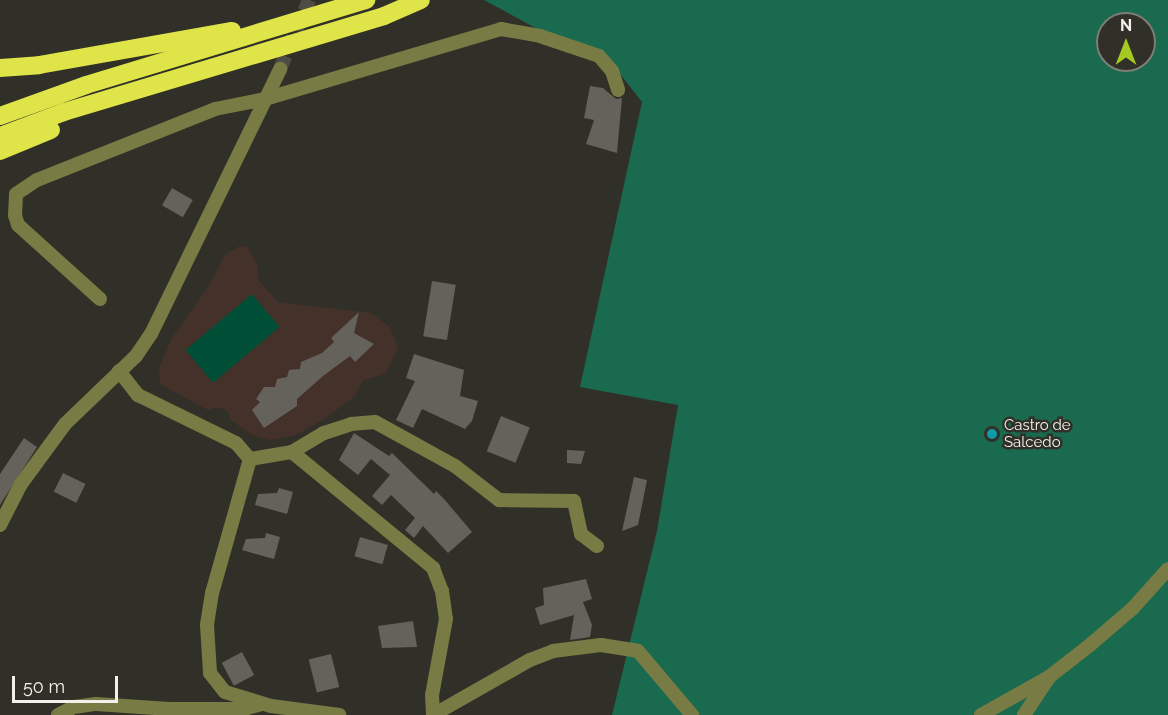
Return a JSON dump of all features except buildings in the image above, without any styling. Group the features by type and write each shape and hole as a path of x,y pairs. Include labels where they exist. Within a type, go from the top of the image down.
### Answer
{"highway":[{"path":"0,116 86,85 366,0"},
{"path":"0,136 64,112 384,16 421,0"},
{"path":"0,68 39,65 316,17"},
{"path":"0,151 236,60"}],"street":[{"path":"100,299 18,225 15,215 16,194 37,180 215,109 265,99 501,29 540,36 599,56 612,71 618,90"},
{"path":"0,525 21,484 46,449 90,397 119,371 150,334 280,69"},
{"path":"119,371 138,395 236,443 250,459"},
{"path":"250,459 292,452 324,433 362,421 375,422 455,466 499,500 574,501 581,534 597,546"},
{"path":"292,452 433,568 442,591 446,619 432,695 433,715 530,660 553,651 601,645 638,651 692,715"},
{"path":"250,459 212,593 207,659 210,673 225,692 261,704 310,713 339,715"},
{"path":"981,715 1049,677 1133,608 1168,569"},
{"path":"1024,715 1049,677"},
{"path":"58,715 74,707 96,704 244,709 261,704"}],"shaded area":[{"path":"240,246 247,247 257,264 259,281 278,302 371,313 390,327 398,349 385,374 363,380 355,396 326,418 294,436 270,440 252,435 231,420 228,411 217,407 208,410 160,384 159,368 172,338 209,286 225,255"}],"green space":[{"path":"484,0 1168,0 1168,715 612,715 657,531 678,405 580,387 642,102 602,51 543,32"},
{"path":"252,294 280,327 213,383 185,350"}],"tunnel":[{"path":"280,69 309,0"}],"place":[{"name":"Castro de Salcedo","path":"992,434"}]}
